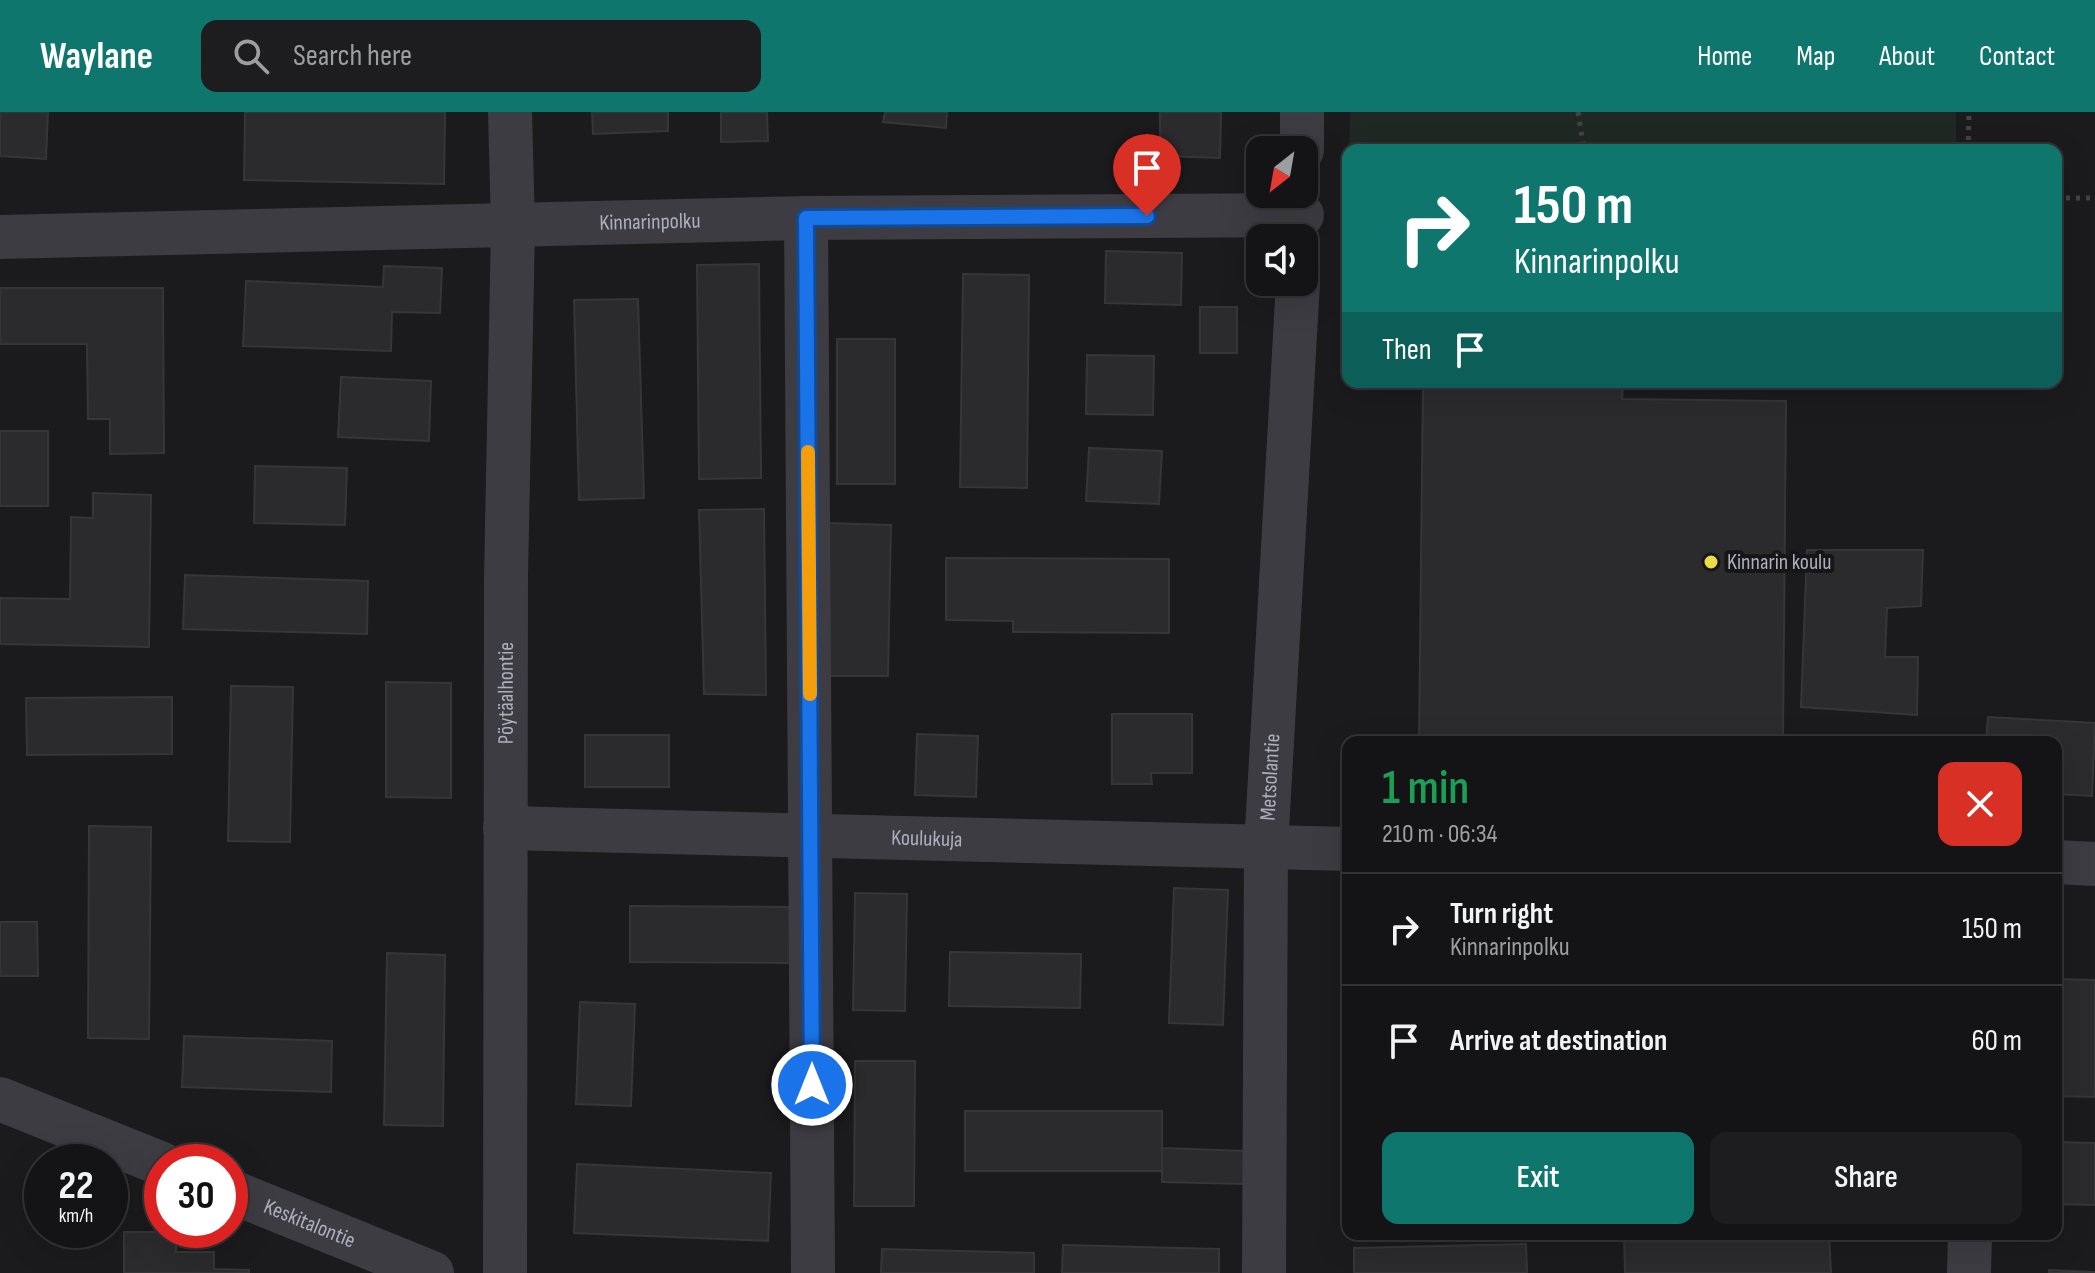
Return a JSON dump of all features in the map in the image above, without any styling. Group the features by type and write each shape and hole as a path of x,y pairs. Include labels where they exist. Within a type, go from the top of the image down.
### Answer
{"street":[{"name":"Pöytäalhontie","path":"505,1273 505,828 513,227 510,112"},
{"path":"1302,112 1302,136"},
{"name":"Kinnarinpolku","path":"0,237 806,218 1301,216"},
{"path":"806,218 813,1273"},
{"name":"Metsolantie","path":"1264,1273 1266,848 1297,296"},
{"name":"Koulukuja","path":"505,828 1342,849"},
{"path":"2062,862 2095,864"},
{"path":"0,1099 144,1157"},
{"name":"Keskitalontie","path":"248,1198 432,1273"},
{"path":"1969,1273 1970,1240"}],"path":[{"path":"1578,112 1583,144"},
{"path":"1968,144 1969,112"},
{"path":"2062,198 2095,198"}],"shaded area":[{"path":"1350,112 1956,112 1956,144 1349,144"}],"building":[{"path":"0,112 48,112 46,159 0,156"},
{"path":"245,112 445,112 444,184 244,180"},
{"path":"592,112 668,112 668,131 593,134"},
{"path":"721,112 767,112 768,141 721,142"},
{"path":"885,112 947,112 946,128 883,122"},
{"path":"1160,112 1221,112 1220,158 1160,156"},
{"path":"1106,251 1182,253 1181,305 1105,303"},
{"path":"759,264 761,478 699,479 697,265"},
{"path":"384,266 442,268 440,313 392,312 391,351 243,346 246,281 383,287"},
{"path":"963,274 1029,275 1027,488 960,487"},
{"path":"0,288 163,288 164,453 110,454 110,419 88,419 87,344 0,344"},
{"path":"638,299 644,498 579,500 574,300"},
{"path":"1200,307 1237,307 1237,353 1200,353"},
{"path":"837,339 895,339 895,484 837,484"},
{"path":"1087,355 1154,356 1153,415 1086,414"},
{"path":"341,377 431,381 429,441 338,437"},
{"path":"1423,388 1623,388 1622,399 1786,401 1783,736 1419,736"},
{"path":"0,431 48,431 48,506 0,506"},
{"path":"1089,448 1162,451 1159,504 1086,501"},
{"path":"255,466 347,468 345,525 254,523"},
{"path":"93,493 151,495 149,647 0,644 0,598 70,599 71,517 93,518"},
{"path":"764,509 766,695 704,694 699,510"},
{"path":"826,523 891,525 888,676 824,676"},
{"path":"1807,550 1923,550 1921,606 1887,608 1885,657 1918,657 1917,715 1801,707"},
{"path":"946,558 1169,559 1169,633 1013,632 1013,621 946,620"},
{"path":"185,575 368,581 367,634 183,629"},
{"path":"386,682 451,683 451,798 386,797"},
{"path":"231,686 293,687 290,842 228,841"},
{"path":"172,697 172,754 27,755 26,698"},
{"path":"1112,714 1192,714 1192,773 1151,773 1152,784 1112,784"},
{"path":"1988,717 2095,723 2092,796 2062,794 2062,736 1986,736"},
{"path":"917,734 978,736 976,797 915,795"},
{"path":"585,735 669,735 669,787 585,787"},
{"path":"89,826 151,827 149,1039 88,1038"},
{"path":"1174,888 1228,890 1223,1025 1169,1023"},
{"path":"855,893 907,894 905,1011 853,1010"},
{"path":"630,906 792,907 792,963 630,962"},
{"path":"0,922 37,922 38,976 0,976"},
{"path":"950,952 1081,954 1080,1008 949,1006"},
{"path":"387,953 445,955 443,1126 384,1125"},
{"path":"2062,979 2095,980 2095,1097 2062,1096"},
{"path":"580,1002 635,1004 631,1106 576,1104"},
{"path":"184,1036 332,1041 331,1092 182,1087"},
{"path":"855,1061 915,1061 914,1206 854,1206"},
{"path":"965,1111 1162,1111 1162,1171 965,1171"},
{"path":"2062,1142 2095,1143 2095,1205 2062,1204"},
{"path":"1162,1148 1245,1151 1245,1184 1162,1182"},
{"path":"577,1164 771,1173 768,1241 574,1233"},
{"path":"128,1232 144,1232 144,1248 214,1252 214,1269 249,1270 249,1273 124,1273 124,1248 128,1248"},
{"path":"1624,1240 1829,1240 1831,1273 1625,1273"},
{"path":"1526,1244 1527,1273 1354,1273 1354,1248"},
{"path":"1063,1245 1219,1249 1219,1273 1062,1273"},
{"path":"882,1249 1034,1253 1034,1273 881,1273"},
{"path":"2049,1270 2095,1272 2095,1273 2049,1273"}],"slow traffic":[{"path":"808,452 810,694"}],"place":[{"name":"Kinnarin koulu","path":"1711,562"}],"route":[{"path":"812,1085 806,218 1147,216"}]}
